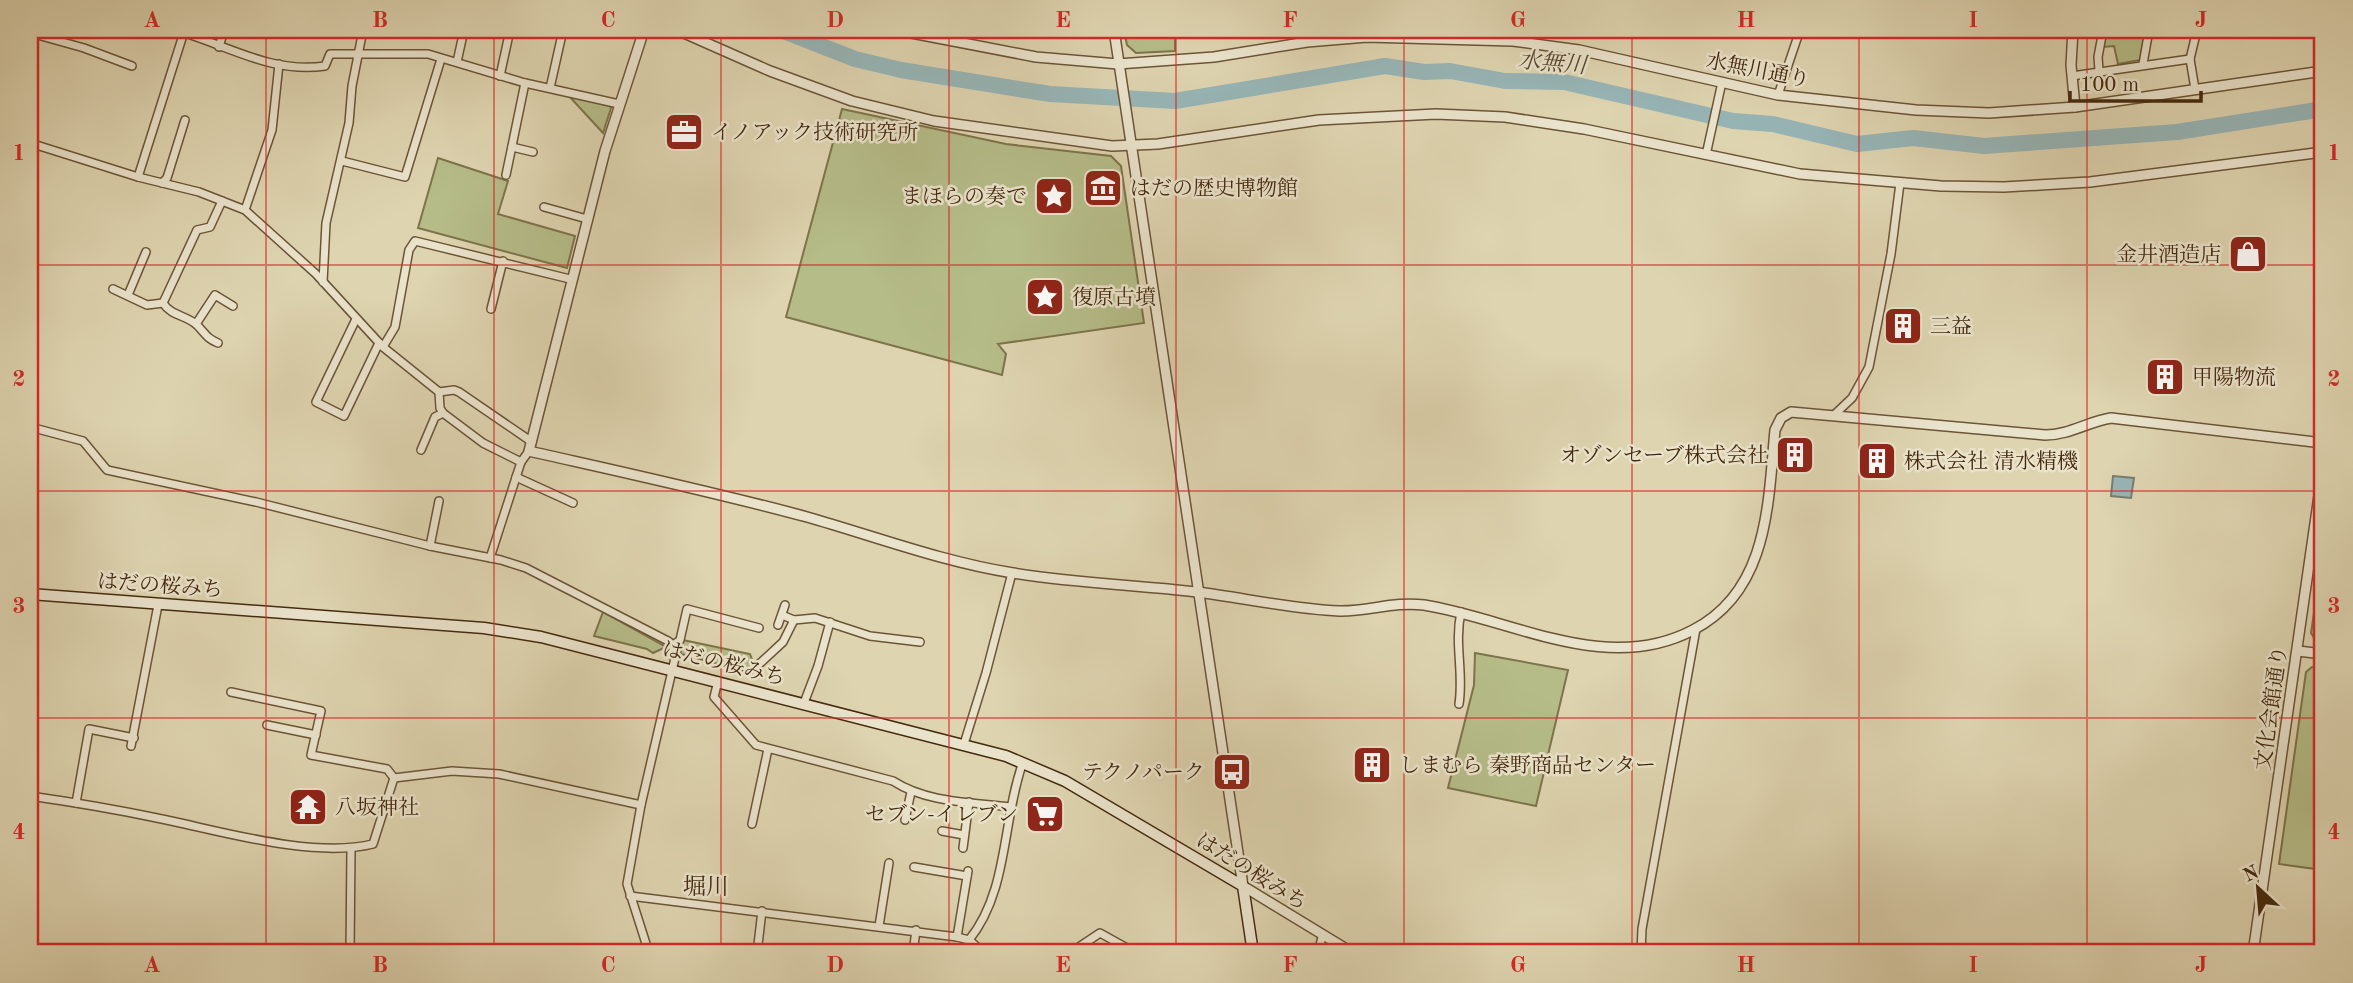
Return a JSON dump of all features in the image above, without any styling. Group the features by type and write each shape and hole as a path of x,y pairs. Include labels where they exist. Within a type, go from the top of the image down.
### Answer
{"main road":[{"name":"はだの桜みち","path":"30,594 484,628 565,642 964,744 1023,762 1065,781 1243,886"},
{"path":"1243,886 1253,953"}],"street":[{"path":"175,30 260,62 310,68 325,66 330,54 403,52 457,62 525,83 619,104"},
{"path":"219,47 223,30"},
{"path":"323,283 326,223 342,160 363,30"},
{"path":"457,62 464,30"},
{"path":"500,76 510,30"},
{"path":"551,88 563,30"},
{"path":"490,558 521,462 531,446 570,279 619,104 644,30"},
{"path":"677,30 812,88 892,112 934,121 1131,146 1319,120 1436,114 1506,117 1584,129 1800,174 1900,183 2004,187 2071,184 2323,152"},
{"name":"水無川通り","path":"896,30 1036,57 1119,68 1214,57 1307,42 1367,37 1513,41 1579,50 1778,95 1952,112 1989,113 2075,107 2323,71"},
{"path":"1114,30 1243,886"},
{"path":"1778,95 1800,30"},
{"path":"2073,30 2072,76 2075,107"},
{"path":"2099,70 2098,57 2103,30"},
{"path":"2143,64 2149,30"},
{"path":"2195,89 2190,59 2196,30"},
{"path":"30,59 34,32 132,66"},
{"path":"138,177 184,32"},
{"path":"342,160 405,177 441,59"},
{"path":"2072,76 2190,59"},
{"path":"245,210 272,130 279,64"},
{"path":"1706,155 1722,82"},
{"path":"506,175 525,83"},
{"path":"162,183 167,178 185,120"},
{"path":"30,143 138,177 199,192 245,210 323,283 381,345 439,392 459,392 531,446 1012,573 1198,592 1341,611 1397,603 1461,612 1606,650 1650,646 1696,629 1731,599 1743,583 1761,548 1775,430 1781,418 1796,411 1899,424 2045,435 2062,435 2092,421 2111,418 2323,443"},
{"path":"512,147 533,152"},
{"path":"501,158 509,160"},
{"path":"1834,415 1852,398 1869,368 1891,254 1900,183"},
{"path":"163,303 197,230 210,228 222,201"},
{"path":"544,207 587,219"},
{"path":"356,319 316,402 344,416 381,345 396,327 409,250 415,241 570,279"},
{"path":"128,295 146,252"},
{"path":"491,309 503,261"},
{"path":"113,289 147,305 163,303"},
{"path":"196,324 215,295 233,306"},
{"path":"163,303 167,310 196,324 205,337 218,343"},
{"path":"439,392 443,413 483,443 521,462"},
{"path":"421,450 435,418 443,413"},
{"path":"30,426 83,441 107,470 256,502 526,568 673,645"},
{"name":"文化会館通り","path":"2253,953 2323,468"},
{"path":"516,477 573,503"},
{"path":"430,546 439,501"},
{"path":"964,744 1012,573"},
{"path":"131,746 158,605"},
{"path":"778,625 785,605"},
{"path":"649,953 627,884 641,805 671,669 673,645 680,640 687,609 759,628"},
{"path":"1460,704 1463,683 1457,643 1461,612"},
{"path":"782,615 794,620 815,618 870,636 920,642"},
{"path":"756,667 783,642 794,620"},
{"path":"804,703 830,622"},
{"path":"1641,953 1642,929 1696,629"},
{"path":"2298,651 2323,654"},
{"path":"718,681 714,697 757,745 768,750 893,781 911,792 1011,807"},
{"path":"230,692 321,711 311,755 387,769 394,778"},
{"path":"267,725 316,735"},
{"path":"76,803 89,729 134,738"},
{"path":"752,824 768,750"},
{"path":"969,940 988,915 1023,762"},
{"path":"394,778 473,771 524,777 641,805"},
{"path":"30,796 235,836 351,849 373,844 394,778"},
{"path":"905,820 911,792"},
{"path":"963,848 969,802"},
{"path":"942,831 964,835"},
{"path":"350,953 351,849"},
{"path":"879,926 889,863"},
{"path":"914,867 926,873 967,874 957,937"},
{"name":"はだの桜みち","path":"1243,886 1322,937 1353,953"},
{"path":"630,896 916,930 969,940 984,953"},
{"path":"757,953 762,911"},
{"path":"913,953 916,930"},
{"path":"1070,953 1100,933 1136,953"},
{"path":"1318,953 1322,937"}],"green space":[{"path":"1124,30 1175,30 1175,51 1136,53 1127,45"},
{"path":"2105,33 2144,38 2140,60 2118,64 2114,46 2103,47"},
{"path":"568,95 609,105 611,108 603,133"},
{"path":"842,109 1006,144 1111,156 1121,166 1144,323 998,344 1006,354 1002,375 786,317"},
{"path":"438,158 508,181 498,214 575,236 567,268 418,228"},
{"path":"2323,552 2323,643 2317,643 2311,633"},
{"path":"603,612 666,647 653,653 647,649 594,636"},
{"path":"683,640 750,654 755,667 752,673 681,654 680,644"},
{"path":"1475,653 1568,670 1536,806 1448,788 1474,685"},
{"path":"2323,666 2323,870 2279,864 2306,672 2312,667"}],"water":[{"path":"2113,476 2134,478 2131,498 2111,496"}],"waterway":[{"name":"水無川","path":"781,30 855,59 901,70 1050,94 1175,101 1385,66 1424,72 1450,71 1505,81 1564,82 1733,121 1773,124 1857,144 1913,138 1984,146 2177,132 2323,109"}],"place":[{"name":"イノアック技術研究所","path":"684,132"},
{"name":"はだの歴史博物館","path":"1103,188"},
{"name":"まほらの奏で","path":"1054,196"},
{"name":"金井酒造店","path":"2248,254"},
{"name":"復原古墳","path":"1045,297"},
{"name":"三益","path":"1903,326"},
{"name":"甲陽物流","path":"2165,377"},
{"name":"オゾンセーブ株式会社","path":"1795,455"},
{"name":"株式会社 清水精機","path":"1877,461"},
{"name":"しまむら 秦野商品センター","path":"1372,765"},
{"name":"テクノパーク","path":"1232,772"},
{"name":"八坂神社","path":"308,807"},
{"name":"セブン-イレブン","path":"1045,814"}],"district":[{"name":"堀川","path":"706,886"}]}
